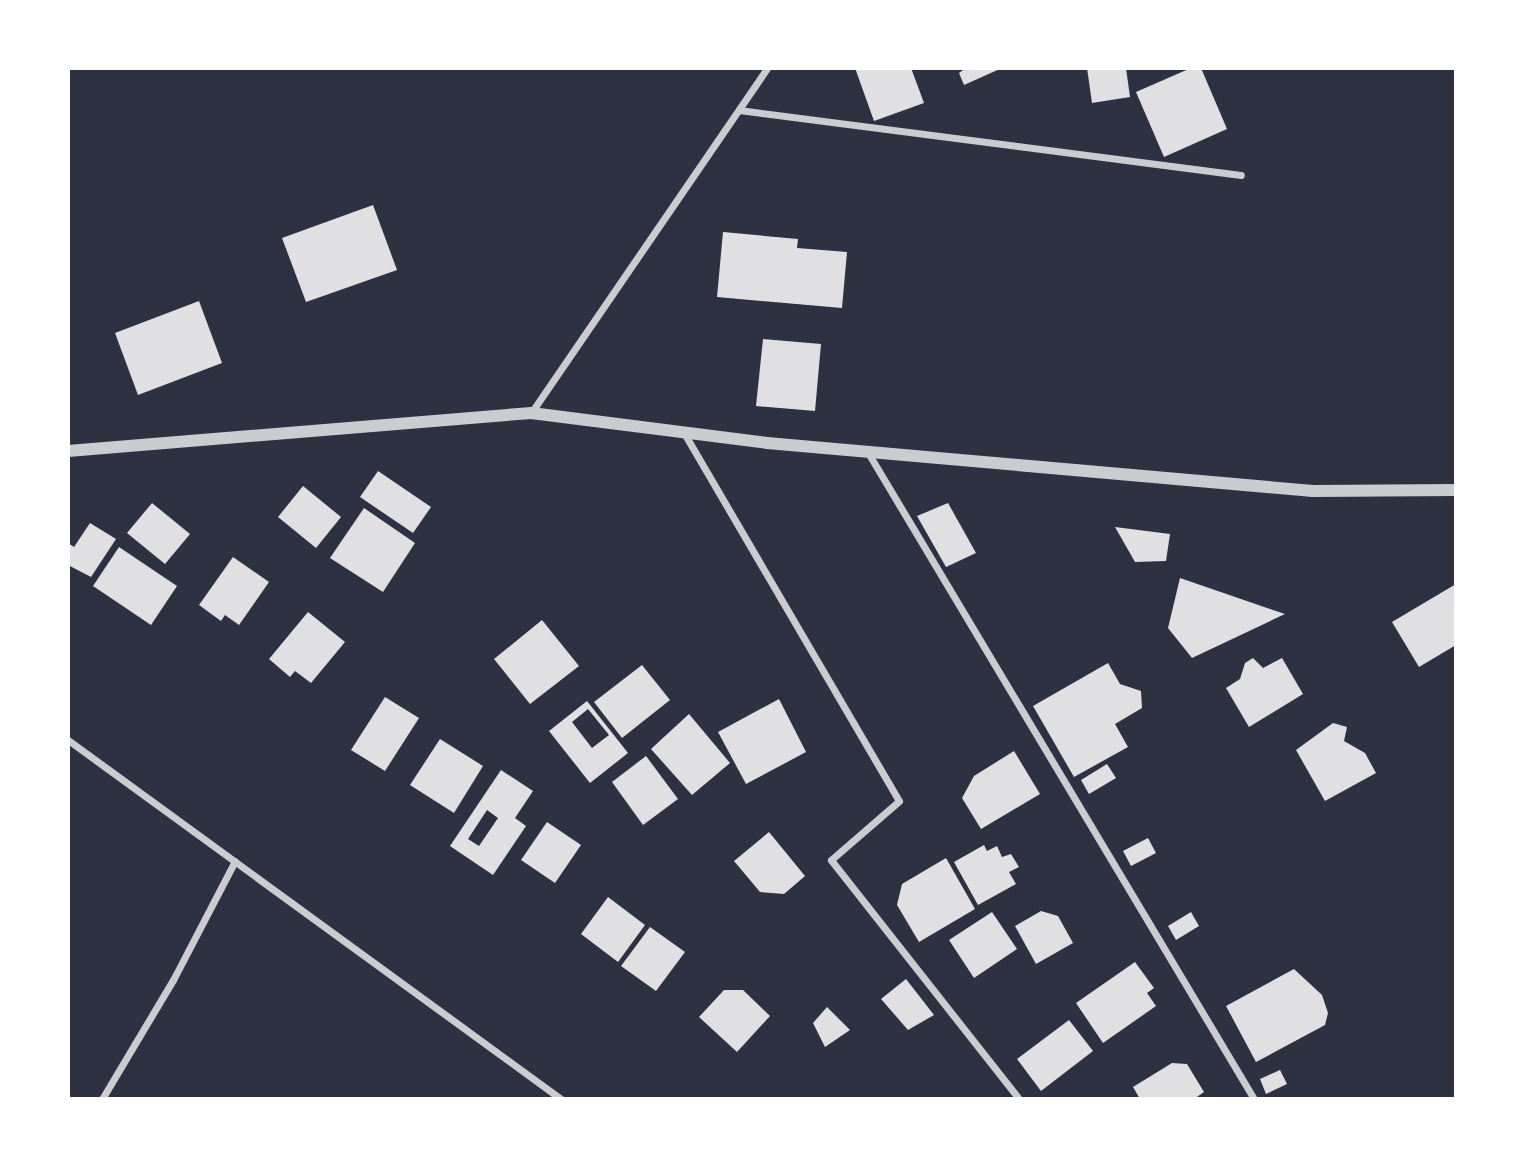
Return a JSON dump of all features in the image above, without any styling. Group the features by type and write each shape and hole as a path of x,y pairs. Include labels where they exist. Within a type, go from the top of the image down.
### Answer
{"street":[{"path":"531,413 767,68"},
{"path":"739,110 1241,175"},
{"path":"68,451 531,413 867,451 1314,491 1456,490"},
{"path":"683,432 899,801 831,860 1019,1099"},
{"path":"867,451 1254,1099"},
{"path":"68,740 562,1099"},
{"path":"102,1099 173,981 235,861"}],"building":[{"path":"855,68 911,68 924,103 874,121"},
{"path":"966,68 1002,68 964,85 959,73"},
{"path":"1087,68 1126,68 1130,97 1092,103"},
{"path":"1191,68 1201,68 1227,129 1164,157 1136,92"},
{"path":"373,205 397,270 306,302 282,238"},
{"path":"723,232 798,239 797,248 847,252 842,308 717,297"},
{"path":"199,301 222,363 138,395 115,333"},
{"path":"763,339 821,344 815,411 756,406"},
{"path":"378,471 431,507 413,533 360,497"},
{"path":"303,486 341,517 316,548 278,517"},
{"path":"152,503 190,534 165,564 127,533"},
{"path":"948,503 976,553 946,567 917,516"},
{"path":"364,508 415,543 383,592 330,558"},
{"path":"90,523 116,539 91,577 68,565 68,543 74,547"},
{"path":"1115,527 1170,534 1166,561 1135,562"},
{"path":"119,547 177,586 151,625 93,586"},
{"path":"233,557 269,582 239,625 225,615 221,621 199,605"},
{"path":"1180,578 1285,614 1192,658 1168,628"},
{"path":"1456,584 1456,645 1419,667 1392,622"},
{"path":"308,612 345,642 311,683 295,671 290,677 269,659"},
{"path":"542,620 579,666 530,704 494,659"},
{"path":"1253,658 1263,668 1282,658 1303,694 1249,727 1226,688 1240,679 1245,663"},
{"path":"1108,663 1120,684 1141,691 1142,708 1115,724 1128,747 1074,777 1033,706"},
{"path":"642,665 670,700 622,738 594,702"},
{"path":"385,697 419,718 385,771 351,750"},
{"path":"779,699 806,752 746,784 718,732"},
{"path":"587,701 628,753 590,783 549,731","holes":["588,709 609,735 592,748 572,722"]},
{"path":"689,714 730,763 692,795 651,749"},
{"path":"1333,723 1347,727 1344,741 1365,753 1376,773 1325,801 1296,750"},
{"path":"440,739 483,766 454,813 410,785"},
{"path":"1014,751 1040,794 981,829 962,798 974,776"},
{"path":"646,756 678,799 643,825 612,782"},
{"path":"1107,764 1116,778 1089,794 1081,780"},
{"path":"501,770 533,791 515,818 526,826 493,875 450,846","holes":["487,810 498,818 479,846 468,839"]},
{"path":"547,822 581,845 555,883 521,860"},
{"path":"769,832 805,876 784,894 760,892 734,861"},
{"path":"1148,838 1156,853 1131,866 1123,851"},
{"path":"984,845 987,851 997,846 1002,857 1011,854 1019,867 1009,872 1016,884 978,905 954,862"},
{"path":"946,858 975,909 919,942 897,905 902,884"},
{"path":"608,897 645,925 618,962 581,934"},
{"path":"1041,911 1058,916 1073,943 1036,964 1015,926"},
{"path":"992,912 1017,949 974,978 949,940"},
{"path":"1191,912 1199,926 1176,940 1168,926"},
{"path":"650,927 685,952 656,991 621,966"},
{"path":"1135,962 1154,988 1147,993 1156,1006 1103,1043 1076,1003"},
{"path":"1294,969 1322,995 1328,1013 1325,1025 1256,1062 1226,1006"},
{"path":"906,979 934,1015 908,1030 881,999"},
{"path":"724,990 743,990 770,1016 737,1052 699,1017"},
{"path":"827,1007 850,1030 825,1047 813,1023"},
{"path":"1069,1020 1093,1051 1041,1091 1017,1059"},
{"path":"1172,1063 1187,1064 1204,1092 1194,1099 1140,1099 1133,1087"},
{"path":"1280,1070 1287,1084 1266,1094 1260,1079"}]}
